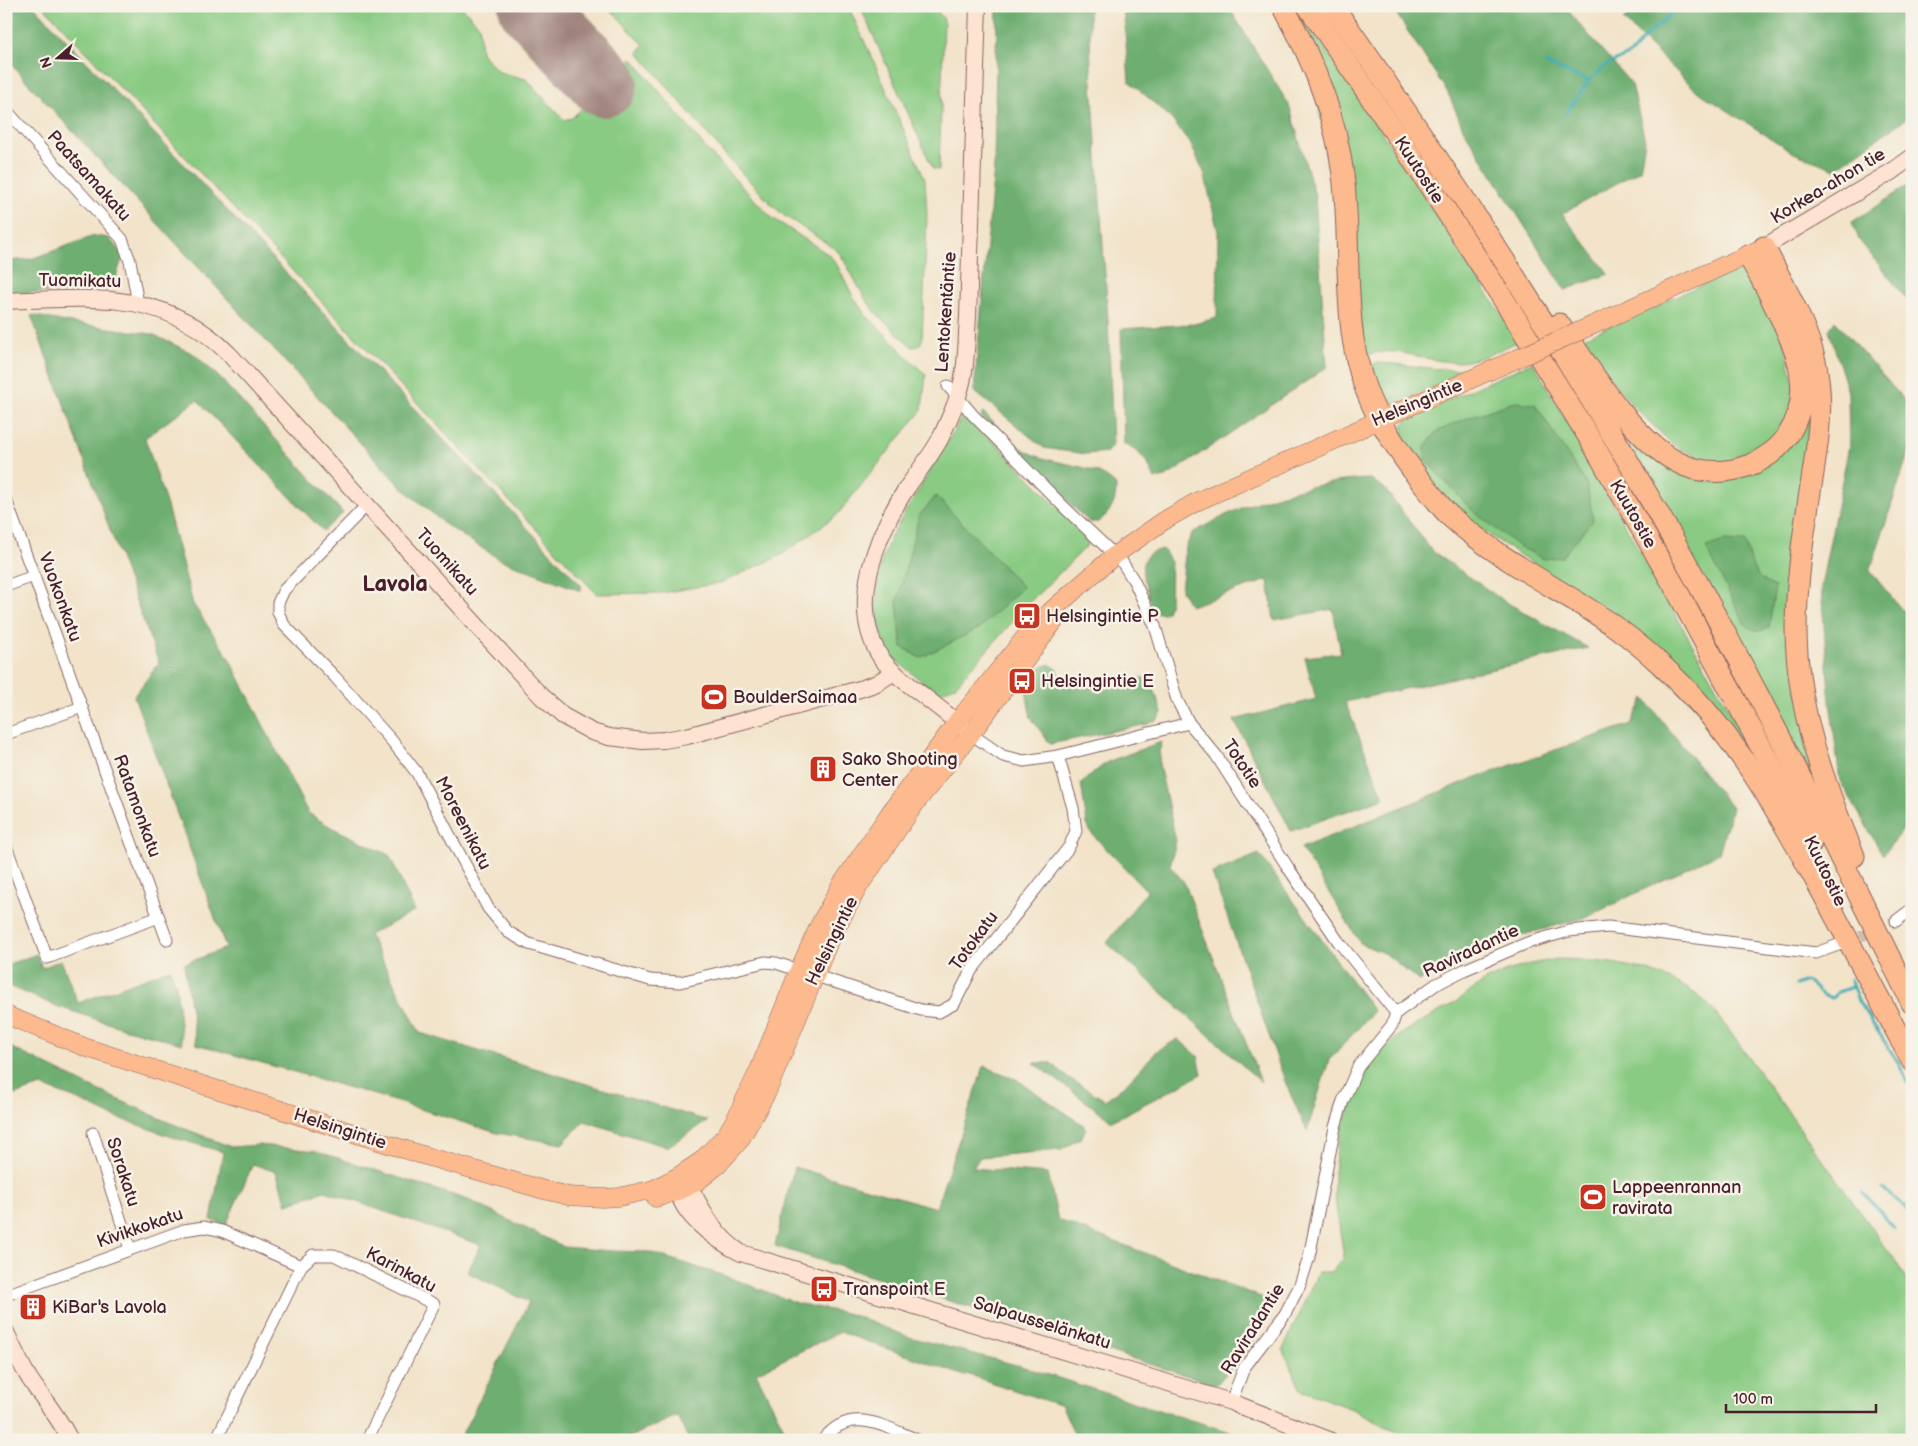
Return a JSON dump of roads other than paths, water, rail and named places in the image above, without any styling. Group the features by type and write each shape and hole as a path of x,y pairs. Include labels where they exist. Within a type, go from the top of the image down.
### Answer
{"highway":[{"path":"1283,6 1301,38 1332,121 1343,172 1348,226 1351,332 1367,392 1380,419 1414,473 1450,516 1497,553 1615,626 1678,680 1708,712 1736,748 1780,815 1852,946 1912,1061"},
{"name":"Kuutostie","path":"1308,6 1400,140 1511,311 1590,439 1676,589 1790,801 1912,1049"},
{"name":"Kuutostie","path":"1333,6 1397,97 1505,261 1604,421 1695,578 1783,741 1912,1003"},
{"path":"1397,97 1506,247 1623,414 1640,432 1678,463 1715,472 1730,471 1754,464 1776,449 1793,427 1802,400 1801,370 1791,339 1757,271 1756,252"},
{"path":"1756,252 1805,332 1811,348 1818,380 1817,448 1799,570 1796,613 1797,654 1803,701 1819,767 1830,797 1912,990"}],"main road":[{"name":"Helsingintie","path":"807,972 820,924 846,878 884,821 957,722 1027,635 1116,555 1165,520 1198,501 1756,252"},
{"name":"Helsingintie","path":"6,1015 87,1048 419,1154 544,1190 569,1196 602,1198 620,1197 681,1185 701,1160 714,1148 735,1120 807,972 835,930 876,859 918,800 971,734 1024,659 1084,582"},
{"name":"Helsingintie","path":"6,1001 137,1064"}],"street":[{"name":"Lentokentäntie","path":"971,734 894,672 879,655 871,638 867,620 867,591 870,570 881,535 892,512 941,438 953,392 965,363 978,6"},
{"name":"Paatsamakatu","path":"6,110 122,239 130,261 138,303"},
{"name":"Korkea-ahon tie","path":"1756,252 1891,172 1912,157"},
{"name":"Tuomikatu","path":"6,301 103,298 138,303 196,326 217,342 541,696 563,716 592,732 626,739 664,740 860,689 877,683 894,672"},
{"name":"Tototie","path":"953,392 1066,509 1116,555 1134,581 1155,626 1177,700 1189,724 1216,755 1338,941 1396,1013"},
{"name":"Vuokonkatu","path":"6,500 82,707"},
{"name":"Moreenikatu","path":"367,505 284,590 278,603 278,612 284,625 386,734 417,773 488,908 508,932 529,944 650,980 665,982 694,980 765,962 776,963 807,972"},
{"path":"6,586 34,576"},
{"path":"6,734 82,707"},
{"name":"Ratamonkatu","path":"82,707 167,940"},
{"path":"971,734 1002,756 1024,761 1058,756 1189,724"},
{"name":"Totokatu","path":"807,972 921,1010 939,1012 954,1004 972,971 1069,847 1076,831 1058,756"},
{"path":"6,846 47,958 159,918"},
{"path":"1896,921 1912,910"},
{"name":"Raviradantie","path":"1231,1402 1244,1368 1285,1314 1300,1285 1308,1257 1335,1127 1343,1101 1358,1067 1392,1025 1396,1013 1435,985 1464,970 1527,943 1568,931 1608,927 1816,953 1841,944"},
{"name":"Sorakatu","path":"92,1134 130,1249"},
{"name":"Salpausselänkatu","path":"681,1185 686,1208 702,1228 741,1252 1231,1402 1329,1440"},
{"name":"Kivikkokatu","path":"6,1295 184,1230 204,1227 222,1231 301,1266"},
{"name":"Karinkatu","path":"301,1266 306,1259 313,1255 334,1254 434,1304 367,1440"},
{"path":"216,1440 301,1266"},
{"path":"6,1332 18,1360 62,1422 70,1440"},
{"path":"823,1440 830,1430 850,1420 867,1420 918,1440"}],"waterway":[{"path":"1566,113 1589,81 1605,66 1630,54 1677,6"},
{"path":"1546,64 1589,81"},
{"path":"1850,979 1858,1001 1898,1062 1912,1090"},
{"path":"1796,985 1806,981 1822,994 1832,998 1838,992 1852,987"},
{"path":"1883,1189 1907,1208"},
{"path":"1863,1192 1894,1228"},
{"path":"1906,1210 1912,1198"}],"tunnel":[{"path":"1845,943 1896,921"}],"place":[{"name":"Helsingintie P","path":"1027,616"},
{"name":"Helsingintie E","path":"1022,681"},
{"name":"BoulderSaimaa","path":"714,697"},
{"name":"Sako Shooting Center","path":"823,769"},
{"name":"Lappeenrannan ravirata","path":"1593,1197"},
{"name":"Transpoint E","path":"824,1289"},
{"name":"KiBar's Lavola","path":"33,1307"}],"district":[{"name":"Lavola","path":"395,584"}]}
